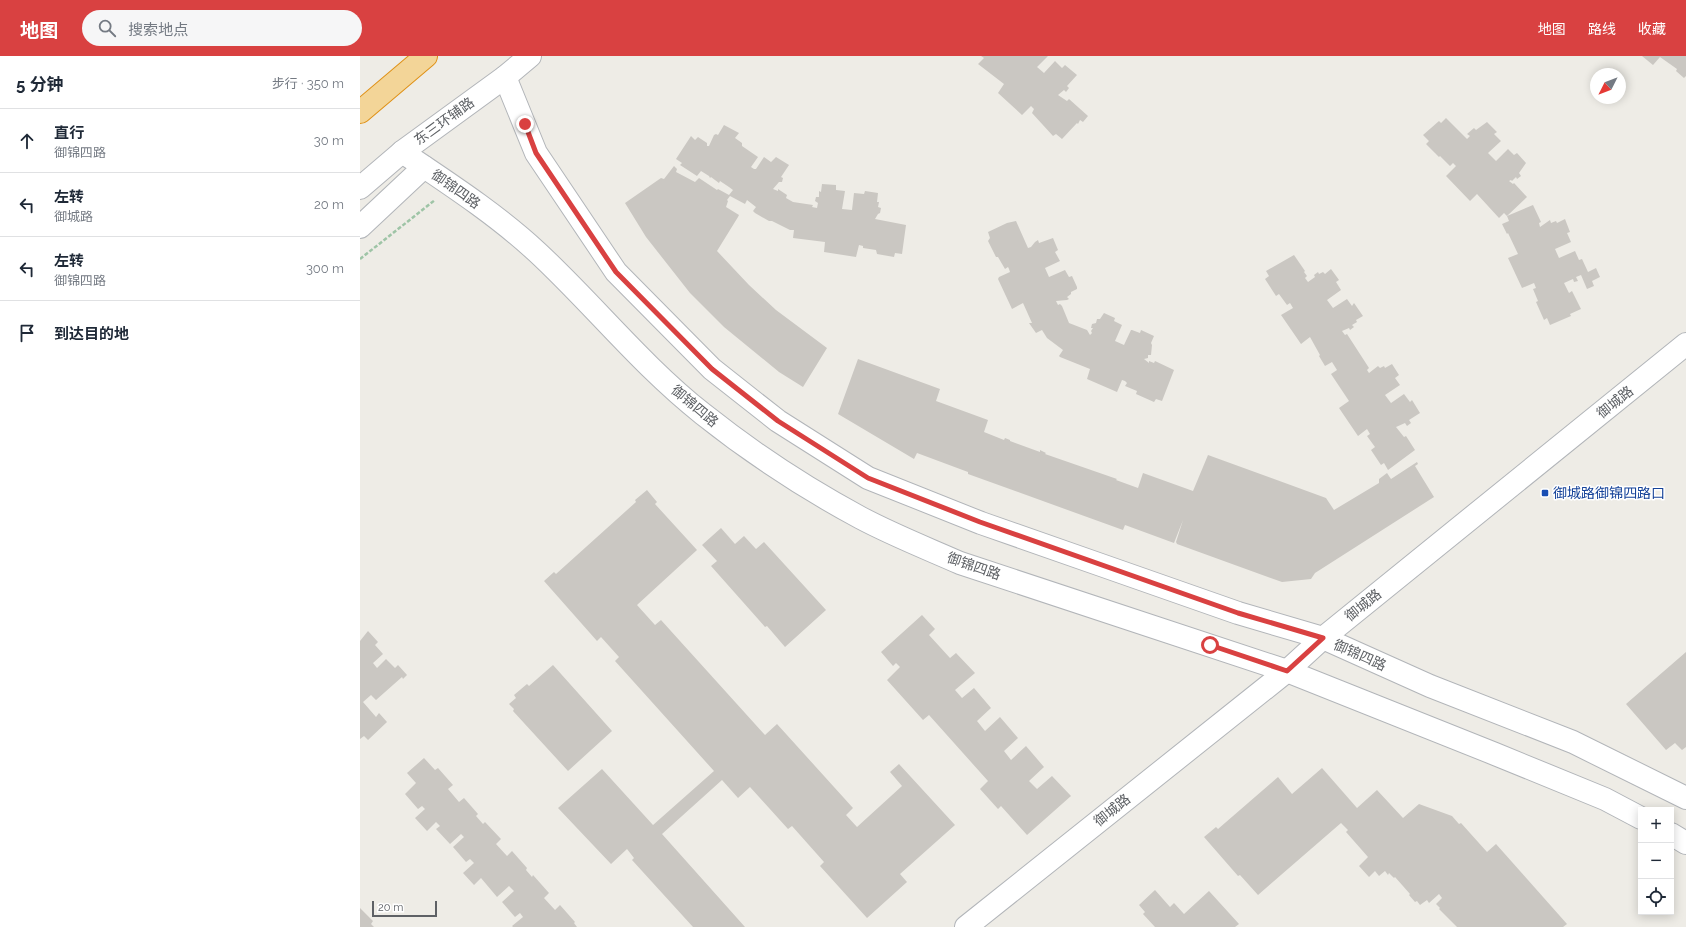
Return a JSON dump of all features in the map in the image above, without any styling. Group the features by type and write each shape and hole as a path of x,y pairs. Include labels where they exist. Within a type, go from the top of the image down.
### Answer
{"highway":[{"path":"360,112 426,56"}],"street":[{"name":"东三环辅路","path":"360,188 402,152 505,77 530,56"},
{"name":"御锦四路","path":"505,77 536,153 616,272 712,369 778,421 868,478 980,522 1209,603 1323,638 1430,686 1573,742 1686,798"},
{"name":"御锦四路","path":"402,152 488,211 536,251 657,372 702,413 751,450 812,491 887,531 960,563 1287,671 1605,799 1638,816"},
{"path":"360,227 424,167"},
{"name":"御城路","path":"966,927 1287,671 1323,638 1686,344"},
{"path":"1674,836 1686,843"}],"path":[{"path":"360,259 436,198"}],"building":[{"path":"981,56 1048,56 1037,67 1044,73 1055,61 1062,68 1065,65 1077,75 1067,86 1069,88 1066,92 1064,90 1058,95 1067,101 1069,99 1088,116 1083,122 1080,120 1078,124 1077,123 1062,139 1056,134 1053,136 1032,113 1034,109 1031,106 1022,115 998,93 1004,84 978,64 984,58"},
{"path":"1642,56 1686,56 1686,76 1684,78 1676,71 1677,69 1660,57 1653,65"},
{"path":"1446,118 1467,139 1470,136 1467,134 1474,128 1476,130 1487,122 1497,132 1494,134 1501,141 1488,153 1496,161 1508,149 1514,155 1517,153 1526,163 1519,173 1521,176 1517,179 1516,177 1512,181 1509,181 1513,184 1514,183 1527,197 1507,216 1504,213 1499,218 1477,194 1470,201 1446,176 1456,166 1453,163 1450,166 1426,144 1429,141 1423,135 1439,121 1441,123"},
{"path":"724,125 739,133 735,138 742,143 742,146 758,157 751,167 754,169 756,169 764,157 771,162 776,157 789,165 781,177 783,178 782,182 779,182 773,189 778,191 778,189 787,195 786,198 793,202 813,205 812,207 817,208 818,203 815,201 816,197 819,197 819,191 821,192 822,184 836,185 836,190 845,191 842,209 852,210 854,193 864,194 865,191 878,193 878,207 881,208 880,213 875,219 906,225 902,254 895,253 894,257 877,254 876,250 863,248 863,246 859,245 856,257 824,252 825,242 793,238 794,230 790,230 769,221 755,213 753,211 756,207 747,200 745,204 730,196 727,200 726,207 739,215 717,251 749,285 776,310 827,348 803,387 779,372 724,327 690,293 646,237 625,203 661,178 664,179 674,166 677,169 676,172 695,182 699,178 717,190 718,189 729,195 733,190 729,187 720,181 719,183 711,177 710,178 701,171 697,176 680,165 682,163 676,159 691,136 695,140 698,137 707,143 707,146 709,146 714,135 718,135"},
{"path":"1533,205 1541,222 1539,223 1540,227 1550,220 1551,223 1556,221 1557,223 1565,219 1570,232 1567,233 1571,242 1555,249 1559,258 1575,251 1579,260 1582,259 1588,272 1596,268 1600,277 1592,281 1594,286 1587,289 1581,275 1576,277 1578,281 1574,282 1573,279 1564,283 1569,293 1572,291 1581,309 1570,314 1571,316 1550,325 1547,318 1544,320 1536,302 1538,301 1533,289 1536,288 1534,283 1522,288 1508,258 1518,254 1502,224 1509,221 1507,216"},
{"path":"1016,221 1028,248 1038,240 1039,243 1053,238 1058,250 1055,252 1060,261 1045,268 1049,277 1065,270 1069,277 1072,276 1077,287 1077,289 1071,292 1071,294 1067,297 1069,299 1056,301 1058,305 1060,304 1062,306 1069,323 1087,330 1090,335 1093,328 1091,328 1092,324 1096,323 1097,319 1100,319 1104,313 1115,318 1114,321 1122,325 1115,341 1124,345 1131,330 1140,333 1141,330 1154,336 1151,343 1151,355 1148,355 1148,358 1144,359 1149,363 1149,361 1154,363 1155,361 1174,370 1162,401 1156,399 1154,402 1136,394 1137,391 1125,386 1127,383 1122,380 1117,392 1087,379 1090,369 1060,357 1059,356 1063,350 1047,338 1042,330 1036,333 1029,323 1032,323 1023,303 1012,309 998,279 999,277 1010,272 1008,267 1005,269 998,257 996,257 988,241 990,238 988,232 1007,223"},
{"path":"1294,255 1305,271 1304,272 1307,276 1305,278 1308,282 1315,277 1314,275 1318,272 1319,274 1323,272 1325,274 1331,269 1339,280 1336,282 1341,290 1327,300 1333,308 1347,299 1352,306 1354,303 1363,316 1356,320 1357,322 1352,325 1354,327 1350,330 1349,328 1342,331 1345,335 1347,334 1369,368 1367,370 1369,373 1378,366 1380,368 1384,366 1385,368 1392,364 1399,375 1395,378 1400,385 1385,395 1391,403 1404,394 1410,402 1412,400 1420,413 1409,420 1411,423 1407,426 1405,423 1396,427 1404,437 1406,436 1415,450 1388,470 1384,463 1381,465 1371,450 1375,447 1367,436 1370,434 1367,429 1358,436 1339,408 1349,401 1331,374 1337,370 1332,362 1325,366 1310,337 1301,344 1281,315 1293,308 1290,303 1287,305 1279,294 1276,296 1265,279 1269,276 1266,271"},
{"path":"858,359 940,389 936,401 988,420 984,432 1004,440 1005,438 1040,452 1040,450 1046,453 1045,454 1117,479 1116,480 1138,488 1143,473 1193,491 1208,455 1326,498 1334,510 1379,483 1379,479 1387,473 1391,479 1417,462 1418,464 1415,466 1434,497 1315,573 1311,579 1282,582 1177,544 1176,542 1183,520 1174,543 1125,525 1123,530 968,474 968,472 917,453 914,459 838,414"},
{"path":"647,490 657,502 655,504 697,550 637,605 655,625 661,620 765,735 777,724 853,808 846,815 857,827 902,786 890,772 899,764 955,825 900,874 907,882 867,918 820,866 824,862 792,826 788,829 750,787 738,798 722,780 662,834 745,927 693,927 632,860 634,858 627,849 611,864 558,808 602,769 653,825 714,771 615,661 619,657 601,637 597,641 544,581 554,572 556,574 636,502 635,500"},
{"path":"721,528 735,544 744,536 756,549 764,542 826,610 785,647 767,626 765,627 711,566 717,561 702,545"},
{"path":"922,615 935,629 929,635 950,658 956,653 975,673 955,690 962,698 974,688 991,708 977,721 985,731 1000,717 1018,738 1004,751 1011,760 1026,746 1044,767 1029,781 1037,789 1052,776 1071,796 1027,835 1001,806 998,809 980,789 988,781 929,715 923,720 887,680 900,667 896,663 893,666 881,652"},
{"path":"368,631 378,642 375,645 383,654 373,663 377,668 386,659 395,668 398,665 407,675 403,679 402,677 376,700 371,695 363,702 376,717 379,713 387,722 368,740 364,736 360,739 360,641"},
{"path":"1686,652 1686,747 1682,750 1675,743 1666,750 1626,704"},
{"path":"553,665 612,731 568,771 513,711 514,709 509,704 516,698 514,695 527,684 529,686"},
{"path":"424,758 435,770 438,768 453,785 448,789 459,802 464,798 478,814 476,816 483,824 485,822 501,839 496,844 507,856 512,851 527,868 526,870 532,877 533,875 549,893 544,898 555,910 560,905 575,922 574,923 577,927 513,927 512,926 523,917 520,913 515,917 502,902 514,891 509,886 497,897 481,878 474,885 463,873 474,863 470,859 466,862 453,847 464,837 461,834 450,844 436,829 440,826 436,822 427,831 415,818 425,809 422,806 418,809 405,794 416,783 407,773"},
{"path":"1322,768 1357,808 1377,790 1403,818 1419,804 1452,816 1459,824 1461,823 1487,852 1496,844 1567,924 1563,927 1457,927 1436,904 1442,898 1439,894 1429,903 1427,900 1420,905 1417,901 1415,902 1395,877 1394,878 1389,873 1388,875 1385,871 1379,876 1375,871 1369,877 1359,866 1368,857 1346,832 1348,830 1341,823 1258,895 1240,875 1238,876 1204,837 1216,827 1218,829 1278,777 1292,794"},
{"path":"1155,890 1170,907 1174,903 1184,914 1209,891 1239,924 1235,927 1155,927 1143,914 1145,912 1139,905"},
{"path":"360,908 373,921 371,924 374,927 360,927"}],"place":[{"name":"御城路御锦四路口","path":"1545,493"}],"route":[{"path":"525,124 536,153 616,272 712,369 778,421 868,478 980,522 1101,565 1238,613 1323,638 1287,671 1210,645"}]}
